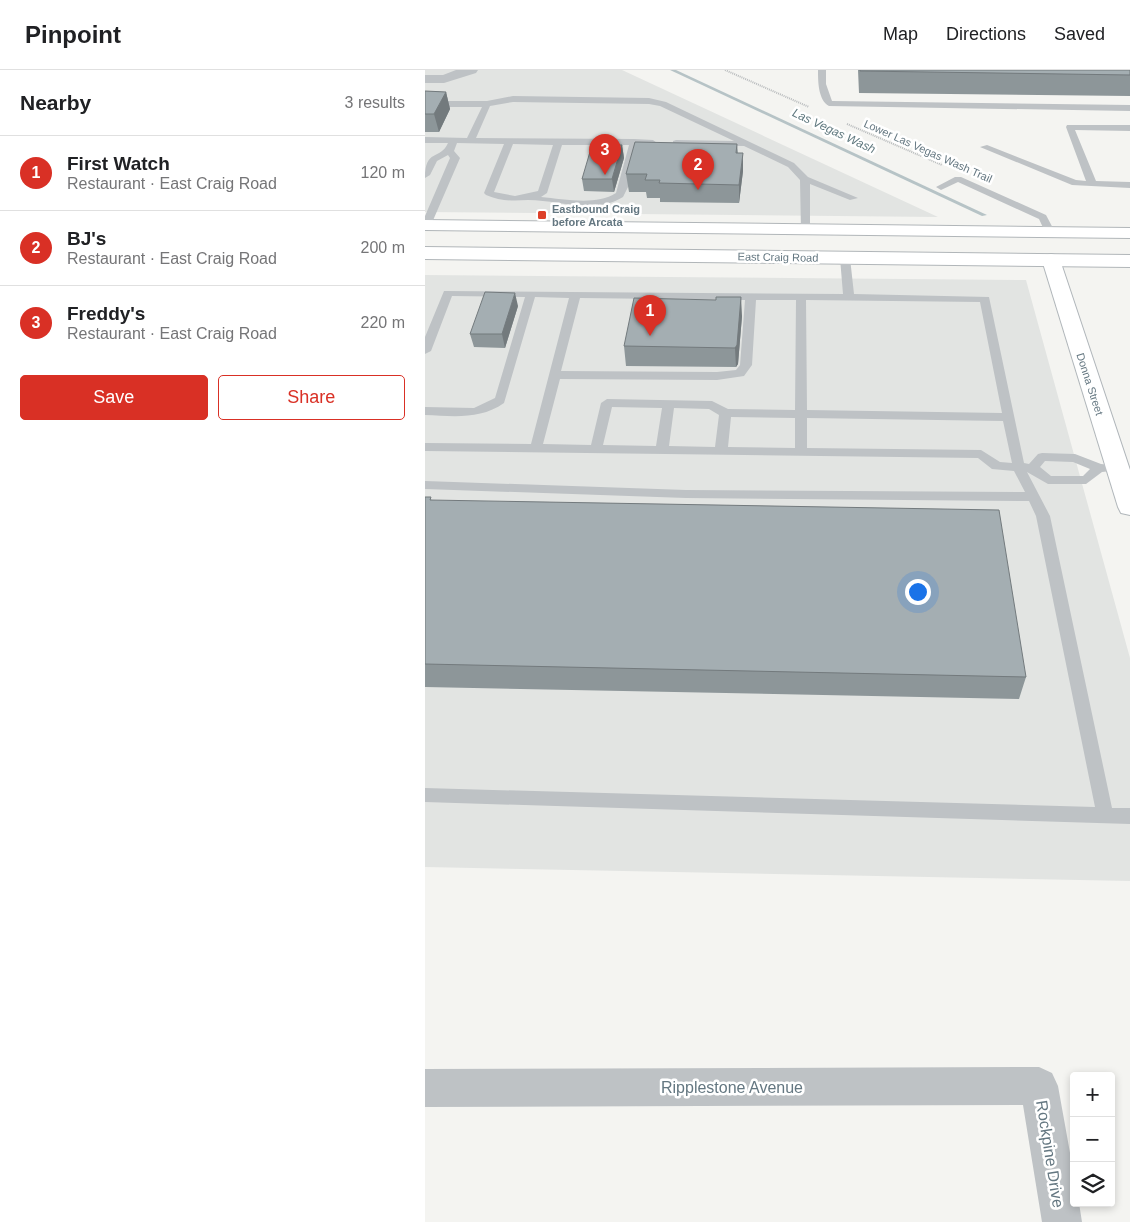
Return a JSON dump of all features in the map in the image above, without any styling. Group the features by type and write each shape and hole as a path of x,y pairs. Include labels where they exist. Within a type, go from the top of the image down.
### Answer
{"main road":[{"path":"425,226 1130,233"},
{"path":"1051,260 1054,247 1063,244 1130,245"},
{"name":"East Craig Road","path":"425,253 1130,261"},
{"name":"Donna Street","path":"1051,260 1108,469 1130,508"}],"street":[{"path":"425,79 444,78 471,70"},
{"name":"Ripplestone Avenue","path":"425,1088 1039,1086"},
{"name":"Rockpine Drive","path":"1039,1086 1061,1222"}],"lane":[{"path":"822,70 822,84 829,103 1130,108"},
{"path":"425,104 487,104 513,99 649,101 663,104 791,165 805,179 853,198"},
{"path":"470,141 487,104"},
{"path":"1091,184 1070,126 1130,128"},
{"path":"425,140 746,144"},
{"path":"425,175 433,159 449,151 453,140"},
{"path":"510,141 489,194 497,198 532,198 568,202 606,201 620,195 634,142"},
{"path":"532,198 542,194 559,141"},
{"path":"984,148 1075,183 1130,184"},
{"path":"425,226 455,158 449,151"},
{"path":"805,179 805,229"},
{"path":"941,187 958,179 1043,217 1050,232"},
{"path":"845,258 849,298"},
{"path":"425,351 448,293 985,299 1009,417 1034,497 1043,516 1105,815"},
{"path":"425,411 478,412 491,408 500,400 531,294"},
{"path":"536,448 575,295"},
{"path":"554,375 717,376 740,373 747,365 751,296"},
{"path":"801,297 801,452"},
{"path":"596,449 607,403 712,405 725,413 1009,417"},
{"path":"662,450 669,404"},
{"path":"721,451 725,413"},
{"path":"425,447 981,454 997,466 1026,468 1049,480 1086,480 1108,469"},
{"path":"1026,468 1042,457 1075,458 1108,469"},
{"path":"425,485 686,494 1034,497"},
{"path":"425,795 1130,816"}],"path":[{"path":"725,70 816,110"},
{"name":"Lower Las Vegas Wash Trail","path":"844,122 945,166"}],"shaded area":[{"path":"425,70 622,70 938,217 425,212"},
{"path":"425,275 1026,280 1130,658 1130,881 425,867"}],"building":[{"path":"1130,70 1130,75 860,71"},
{"path":"425,91 446,92 434,114 425,114"},
{"path":"635,142 737,144 736,153 743,153 739,185 659,183 660,180 645,180 647,174 626,174"},
{"path":"592,145 622,145 612,179 582,179"},
{"path":"485,292 515,293 502,334 470,334"},
{"path":"716,297 741,297 737,345 735,348 624,346 634,298 716,300"},
{"path":"425,497 431,497 430,500 999,510 1026,677 425,664"}],"waterway":[{"name":"Las Vegas Wash","path":"672,70 984,215"}],"place":[{"name":"Freddy's","path":"605,175"},
{"name":"BJ's","path":"698,190"},
{"name":"Eastbound Craig before Arcata","path":"542,215"},
{"name":"First Watch","path":"650,336"}]}
